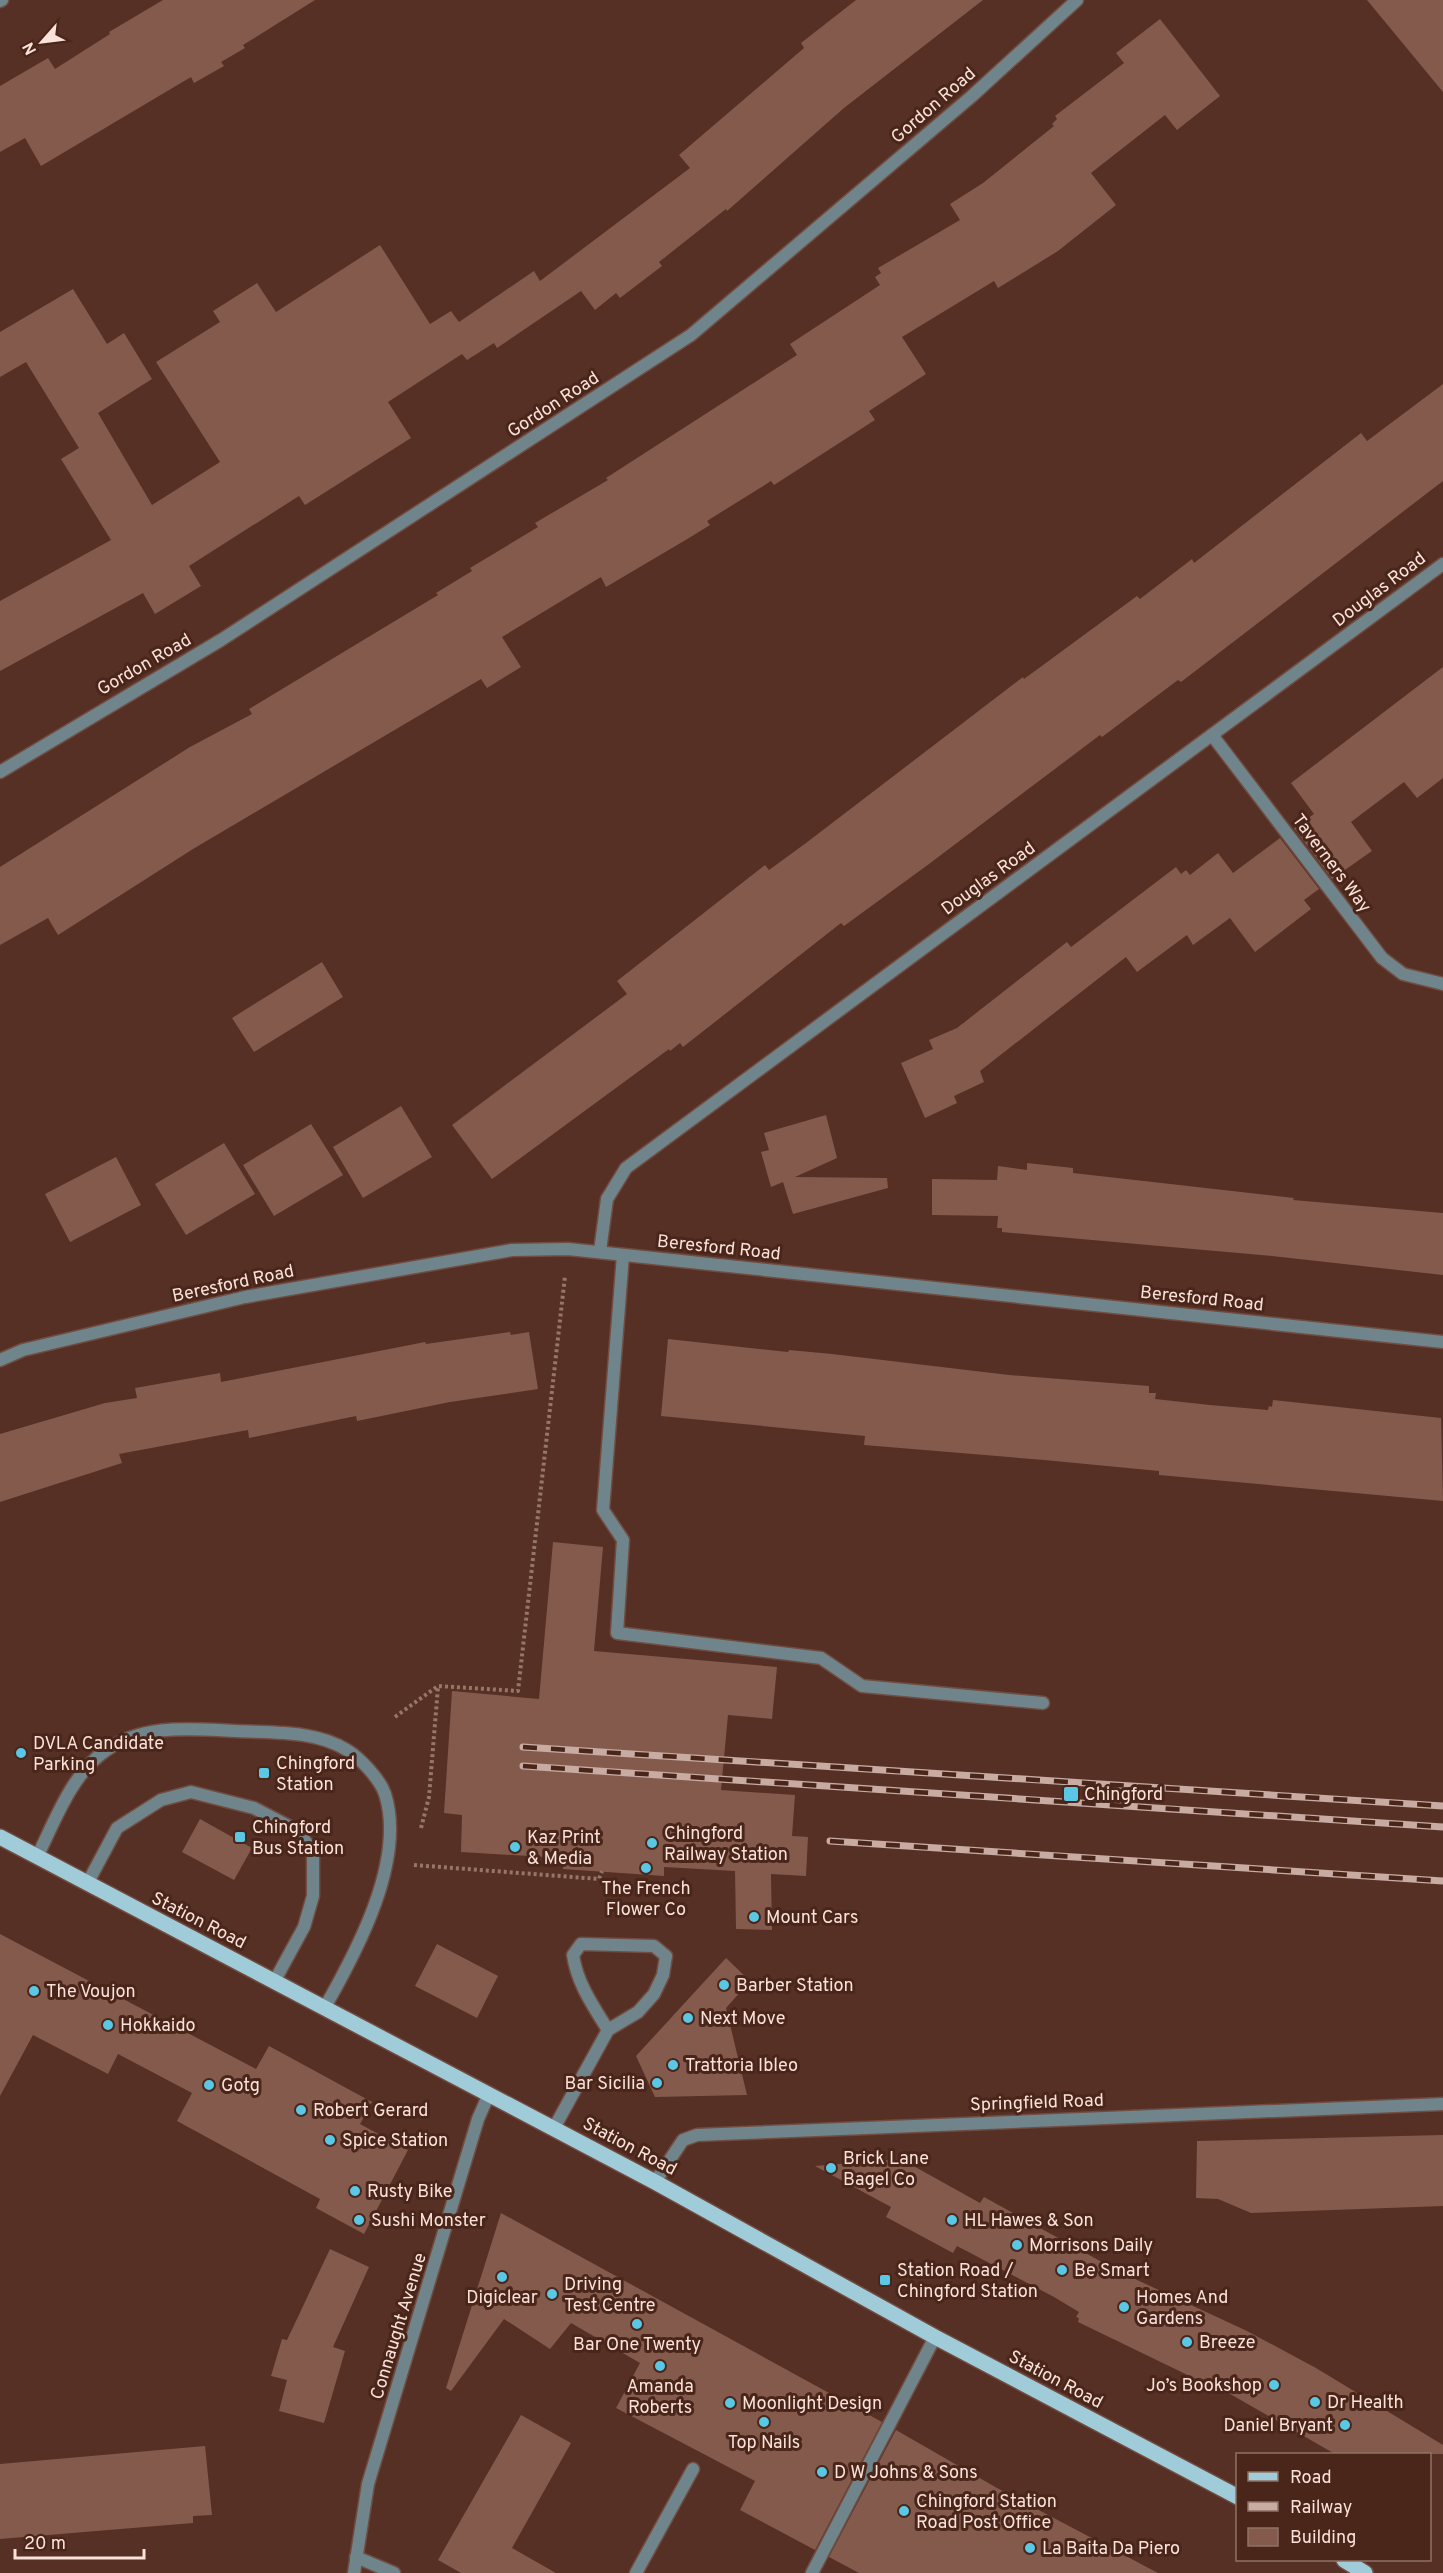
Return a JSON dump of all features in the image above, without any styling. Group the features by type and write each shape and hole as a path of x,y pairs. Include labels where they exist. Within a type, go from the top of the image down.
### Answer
{"main road":[{"name":"Station Road","path":"0,1837 655,2181 935,2337 1236,2496"},
{"path":"1347,2561 1365,2573"}],"street":[{"name":"Gordon Road","path":"0,772 221,640 691,335 972,96 1077,0"},
{"name":"Douglas Road","path":"600,1251 607,1199 626,1168 1443,564"},
{"name":"Taverners Way","path":"1212,735 1382,958 1404,974 1443,984"},
{"name":"Beresford Road","path":"0,1360 23,1350 245,1297 512,1250 568,1249 1443,1342"},
{"path":"622,1255 603,1510 622,1540 617,1633 821,1658 861,1686 1043,1702"},
{"path":"37,1857 85,1769 105,1751 135,1734 176,1728 297,1734 326,1741 347,1750 370,1771 385,1793 390,1832 383,1876 356,1953 325,2007"},
{"path":"87,1884 117,1828 160,1800 191,1791 254,1808 268,1815 298,1831 313,1852 313,1896 304,1926 274,1982"},
{"path":"554,2128 608,2030 638,2012 654,1994 663,1975 666,1956 654,1946 581,1944 573,1955 575,1970 583,1988 608,2030"},
{"name":"Connaught Avenue","path":"354,2573 368,2484 478,2119 489,2094"},
{"name":"Springfield Road","path":"655,2181 683,2140 697,2136 1443,2104"},
{"path":"812,2573 935,2337"},
{"path":"636,2573 693,2469"},
{"path":"356,2557 394,2573"}],"path":[{"path":"395,1717 438,1686 518,1691 568,1249"},
{"path":"418,1836 429,1797 438,1686"},
{"path":"411,1865 454,1866 520,1874 599,1879 602,1871"}],"building":[{"path":"163,0 315,0 243,45 245,48 221,62 224,66 194,83 191,77 41,166 25,138 0,152 0,86 48,58 55,69 110,34 109,32"},
{"path":"856,0 983,0 844,108 727,211 726,209 659,262 662,266 620,298 616,293 595,310 581,291 497,348 494,343 467,360 462,354 388,402 411,438 305,505 299,496 189,566 201,586 155,614 143,593 0,671 0,601 111,540 61,459 79,448 26,362 0,377 0,332 73,289 107,344 124,333 152,379 98,413 152,505 220,462 156,362 220,322 213,311 257,283 276,312 380,245 430,324 451,311 459,322 534,271 540,281 690,168 679,155 804,48 801,43"},
{"path":"1367,0 1443,0 1443,92"},
{"path":"1160,19 1220,96 1177,130 1165,115 1091,173 1116,205 1058,251 998,288 994,281 902,337 926,374 869,411 875,420 774,485 771,481 707,521 710,525 606,587 601,577 502,637 521,667 487,688 481,679 193,849 58,935 48,918 0,945 0,867 190,747 252,714 249,709 438,595 436,593 472,571 470,568 538,527 535,523 608,480 606,478 797,355 790,344 880,285 875,277 881,273 878,268 960,220 950,204 983,183 1054,126 1052,124 1057,119 1055,116 1124,63 1116,53"},
{"path":"1443,384 1443,481 1181,682 1178,680 1102,737 1100,735 844,926 841,923 683,1047 680,1043 670,1051 669,1049 492,1179 452,1125 627,994 617,981 765,865 769,870 1023,677 1024,679 1137,596 1140,599 1192,559 1194,563 1361,433 1367,441"},
{"path":"1443,667 1443,778 1417,798 1404,782 1351,822 1372,851 1332,879 1294,828 1314,814 1291,783"},
{"path":"1280,838 1319,889 1304,900 1311,909 1255,952 1230,918 1193,945 1187,935 1137,972 1126,957 980,1071 984,1082 954,1096 957,1103 925,1118 901,1063 933,1049 929,1040 957,1028 1067,942 1071,947 1176,867 1181,874 1186,870 1190,875 1218,853 1233,873"},
{"path":"322,962 343,997 254,1052 232,1018"},
{"path":"401,1106 432,1157 363,1198 333,1147"},
{"path":"826,1115 837,1158 795,1177 887,1178 888,1188 793,1214 783,1182 771,1187 761,1152 769,1150 764,1133"},
{"path":"311,1124 343,1175 274,1216 243,1165"},
{"path":"224,1143 255,1194 186,1235 155,1184"},
{"path":"116,1157 141,1205 70,1242 45,1194"},
{"path":"1027,1163 1073,1168 1073,1173 1294,1198 1293,1200 1443,1213 1443,1275 1272,1256 1002,1232 1002,1228 997,1228 998,1216 932,1215 932,1179 997,1180 998,1166 1027,1170"},
{"path":"510,1332 511,1335 529,1332 538,1389 450,1402 357,1421 356,1416 249,1438 248,1430 119,1454 122,1463 0,1502 0,1434 105,1403 137,1398 135,1388 220,1373 221,1382 425,1342 426,1344"},
{"path":"668,1339 788,1352 789,1350 832,1354 1009,1375 1149,1386 1149,1393 1156,1393 1155,1399 1210,1405 1268,1410 1269,1406 1272,1407 1273,1400 1441,1418 1443,1501 1159,1475 1159,1471 864,1445 865,1436 661,1416"},
{"path":"553,1542 603,1547 594,1651 777,1667 772,1719 728,1715 721,1790 795,1795 792,1836 808,1837 806,1876 771,1874 772,1930 736,1929 735,1871 664,1867 664,1876 563,1869 563,1858 461,1852 462,1815 444,1813 452,1691 539,1699"},
{"path":"200,1819 252,1848 234,1880 182,1852"},
{"path":"0,1934 256,2069 269,2046 372,2102 360,2124 408,2150 364,2234 316,2208 320,2199 177,2121 192,2093 118,2054 108,2074 33,2035 0,2096"},
{"path":"437,1944 498,1976 477,2018 415,1986"},
{"path":"726,1958 750,1981 726,2008 747,2095 655,2097 636,2056"},
{"path":"1443,2135 1443,2206 1251,2213 1218,2199 1196,2198 1197,2141"},
{"path":"901,2159 980,2203 984,2197 1120,2272 1247,2331 1316,2368 1443,2445 1443,2454 1333,2453 1204,2379 1202,2382 1078,2322 1079,2318 1076,2317 1079,2312 1054,2297 957,2246 953,2253 886,2217 891,2207 815,2166"},
{"path":"501,2213 882,2422 815,2550 740,2510 755,2481 616,2408 640,2363 571,2323 550,2349 504,2319 451,2391 446,2388"},
{"path":"330,2249 369,2267 333,2347 345,2351 324,2423 279,2411 287,2380 271,2376 282,2339 287,2340"},
{"path":"521,2415 571,2443 512,2548 556,2573 461,2573 438,2560"},
{"path":"896,2430 997,2488 1158,2573 859,2573 829,2557"},
{"path":"205,2446 212,2515 193,2516 193,2523 0,2539 0,2464"}],"railway":[{"path":"523,1747 1443,1806"},
{"path":"523,1766 1443,1827"},
{"path":"830,1841 1443,1881"}],"place":[{"name":"DVLA Candidate Parking","path":"21,1753"},
{"name":"Chingford Station","path":"264,1773"},
{"name":"Chingford","path":"1071,1794"},
{"name":"Chingford Bus Station","path":"240,1837"},
{"name":"Chingford Railway Station","path":"652,1843"},
{"name":"Kaz Print & Media","path":"515,1847"},
{"name":"The French Flower Co","path":"646,1868"},
{"name":"Mount Cars","path":"754,1917"},
{"name":"Barber Station","path":"724,1985"},
{"name":"The Voujon","path":"34,1991"},
{"name":"Next Move","path":"688,2018"},
{"name":"Hokkaido","path":"108,2025"},
{"name":"Trattoria Ibleo","path":"673,2065"},
{"name":"Bar Sicilia","path":"657,2083"},
{"name":"Gotg","path":"209,2085"},
{"name":"Robert Gerard","path":"301,2110"},
{"name":"Spice Station","path":"330,2140"},
{"name":"Brick Lane Bagel Co","path":"831,2168"},
{"name":"Rusty Bike","path":"355,2191"},
{"name":"Sushi Monster","path":"359,2220"},
{"name":"HL Hawes & Son","path":"952,2220"},
{"name":"Morrisons Daily","path":"1017,2245"},
{"name":"Be Smart","path":"1062,2270"},
{"name":"Digiclear","path":"502,2277"},
{"name":"Station Road / Chingford Station","path":"885,2280"},
{"name":"Driving Test Centre","path":"552,2294"},
{"name":"Homes And Gardens","path":"1124,2307"},
{"name":"Bar One Twenty","path":"637,2324"},
{"name":"Breeze","path":"1187,2342"},
{"name":"Amanda Roberts","path":"660,2366"},
{"name":"Jo’s Bookshop","path":"1274,2385"},
{"name":"Dr Health","path":"1315,2402"},
{"name":"Moonlight Design","path":"730,2403"},
{"name":"Top Nails","path":"764,2422"},
{"name":"Daniel Bryant","path":"1345,2425"},
{"name":"D W Johns & Sons","path":"822,2472"},
{"name":"Chingford Station Road Post Office","path":"904,2511"},
{"name":"La Baita Da Piero","path":"1030,2548"}]}
